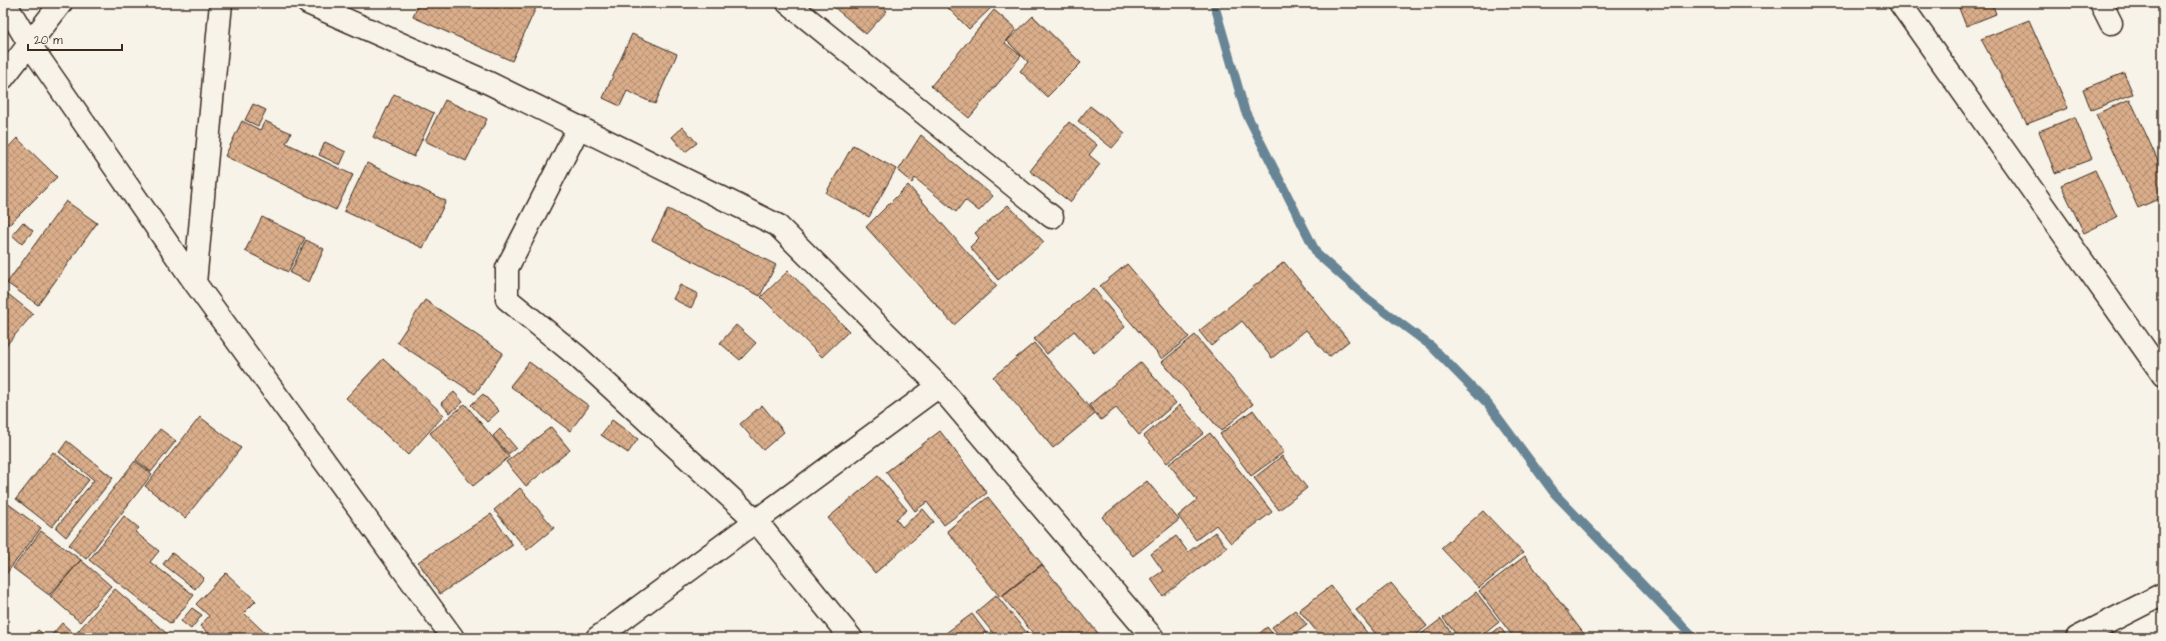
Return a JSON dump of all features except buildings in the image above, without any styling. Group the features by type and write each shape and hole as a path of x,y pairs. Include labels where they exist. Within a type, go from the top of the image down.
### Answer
{"street":[{"path":"5,3 30,46 195,283 453,638"},
{"path":"3,78 30,46 61,3"},
{"path":"195,283 221,3"},
{"path":"308,3 489,83 777,225 939,386 1154,638"},
{"path":"788,3 1052,217"},
{"path":"1900,3 2163,375"},
{"path":"2101,3 2111,23"},
{"path":"579,128 507,268 507,299 578,357 756,521 851,638"},
{"path":"597,638 939,386"},
{"path":"2077,638 2163,594"}],"waterway":[{"path":"1214,3 1245,111 1317,254 1368,299 1431,346 1488,404 1554,493 1694,638"}]}
